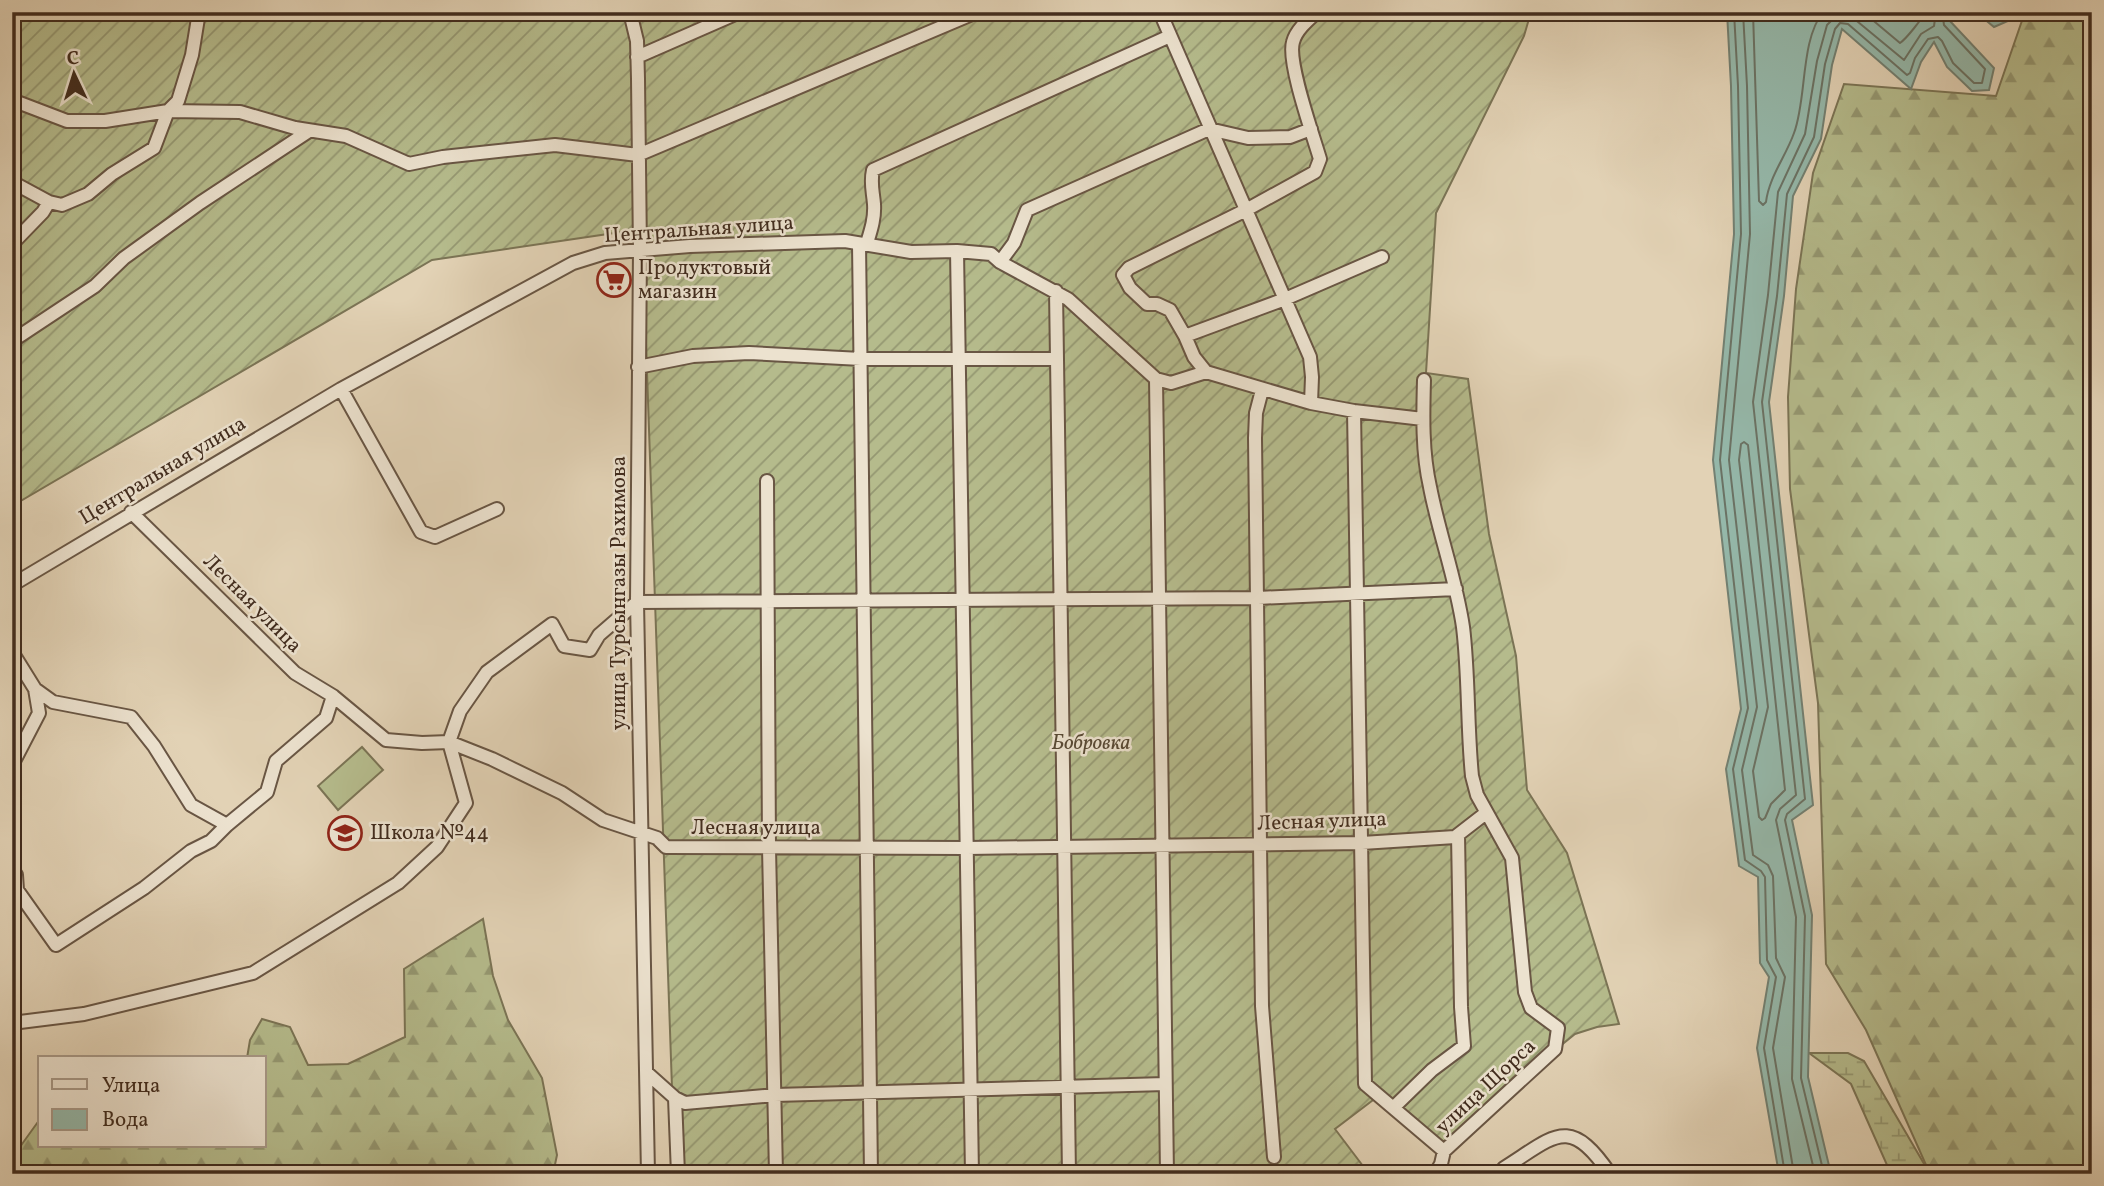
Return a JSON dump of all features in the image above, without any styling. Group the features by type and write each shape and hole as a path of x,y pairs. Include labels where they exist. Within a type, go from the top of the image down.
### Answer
{"street":[{"path":"12,182 49,202 62,205 88,194 112,174 154,148 168,111 178,101 192,55 199,12"},
{"name":"улица Турсынгазы Рахимова","path":"630,12 637,57 640,251 637,602 648,1174"},
{"path":"637,57 740,12"},
{"path":"12,100 67,121 105,121 168,111 240,112 309,131 346,136 409,164 443,157 555,145 638,155 977,12"},
{"path":"1160,12 1310,357 1311,404"},
{"path":"1317,12 1304,23 1293,41 1292,59 1320,159 1315,172 1246,210 1129,268 1123,275 1130,288 1147,303 1170,310 1185,335 1194,358 1206,372 1311,404 1423,419"},
{"path":"871,1174 861,359 863,243 873,226 874,206 870,182 873,170 1170,36"},
{"path":"1000,262 1014,243 1027,210 1209,129 1248,138 1290,137 1311,128"},
{"path":"12,341 95,286 124,258 200,203 309,131"},
{"path":"12,244 43,212 49,202"},
{"name":"Центральная улица","path":"12,585 341,389 573,263 605,253 752,243 845,241 911,252 957,251 990,254 1068,299 1156,379"},
{"path":"957,251 972,1174"},
{"path":"1185,335 1285,299 1382,257"},
{"path":"1056,291 1069,1174"},
{"path":"638,367 693,356 749,353 861,359 1057,359"},
{"path":"1167,1174 1156,379 1171,383 1206,372"},
{"path":"1394,1107 1432,1070 1464,1046 1458,835 1486,813 1472,776 1463,629 1457,589 1429,484 1423,419 1424,380"},
{"path":"341,389 421,532 435,537 497,509"},
{"path":"1262,390 1256,413 1255,438 1262,1006 1274,1157"},
{"path":"1354,411 1366,1084 1444,1151"},
{"path":"767,481 769,848 776,1174"},
{"name":"Лесная улица","path":"131,512 295,673 333,696 386,740 449,742 492,759 562,793 603,820 657,838 666,847 967,848 1362,843 1458,835"},
{"path":"12,1023 84,1014 253,973 398,883 437,847 466,803 449,742 460,711 487,672 552,624 564,646 590,650 599,635 637,602 1258,598 1457,589"},
{"path":"12,652 35,689 53,702 131,717 154,746 191,805 227,825"},
{"path":"12,765 39,713 35,689"},
{"path":"12,869 16,875 17,890 56,945 144,888 191,851 211,841 267,792 276,761 326,718 333,696"},
{"name":"улица Щорса","path":"1435,1174 1444,1151 1555,1049 1558,1028 1531,1008 1525,992 1514,865 1486,813"},
{"path":"646,1073 675,1098 685,1103 775,1095 1166,1084"},
{"path":"675,1098 678,1174"},
{"path":"1500,1174 1504,1168 1557,1135 1573,1136 1592,1149 1610,1174"}],"green space":[{"name":"Бобровка","path":"12,12 1531,12 1524,36 1436,213 1426,373 1468,379 1489,534 1516,656 1527,790 1567,853 1619,1024 1575,1034 1521,1078 1443,1151 1381,1094 1335,1129 1366,1170 1361,1174 675,1174 642,229 432,260 12,506"},
{"path":"2025,12 2092,12 2092,1174 1930,1174 1866,1030 1826,964 1818,703 1790,489 1788,397 1796,289 1813,173 1844,84 1996,96"},
{"path":"362,747 383,770 338,810 318,786"},
{"path":"483,919 493,976 508,1020 542,1078 557,1155 553,1174 12,1174 12,1158 38,1122 38,1148 266,1148 266,1056 247,1056 250,1040 262,1019 290,1027 308,1065 348,1064 405,1037 404,969"},
{"path":"1809,1053 1848,1053 1864,1061 1930,1174 1891,1174 1851,1084"}],"water":[{"path":"1727,12 1958,12 1949,20 1994,68 1989,90 1972,91 1947,67 1934,42 1921,62 1911,89 1842,29 1832,65 1821,139 1793,196 1784,296 1769,402 1813,805 1792,820 1812,915 1808,1077 1831,1174 1779,1174 1757,1048 1769,977 1760,963 1758,877 1739,866 1726,769 1741,709 1713,460 1734,234"},
{"path":"1976,12 2011,12 2017,17 1994,27"}],"place":[{"name":"Продуктовый магазин","path":"614,280"},
{"name":"Школа №44","path":"345,833"}]}
